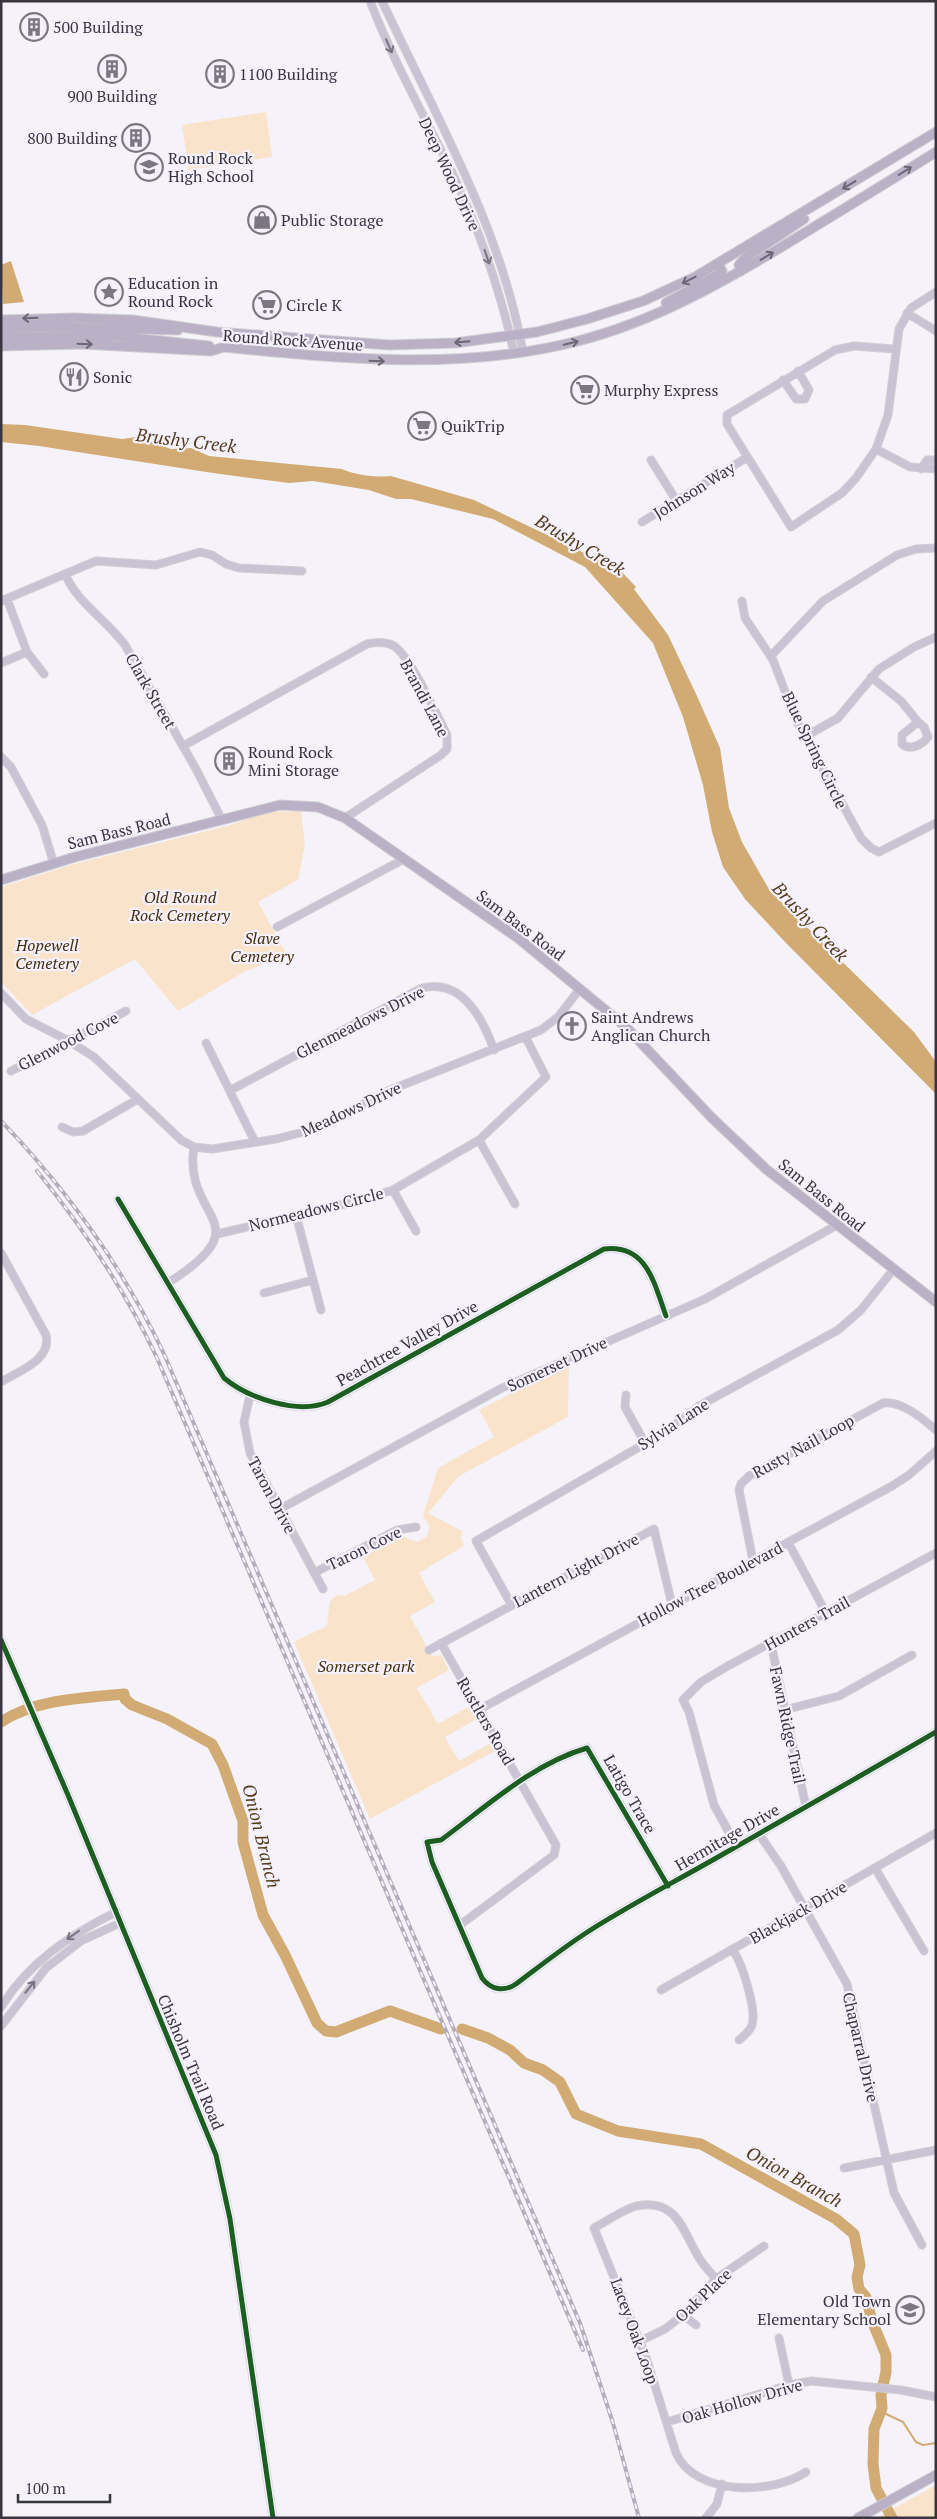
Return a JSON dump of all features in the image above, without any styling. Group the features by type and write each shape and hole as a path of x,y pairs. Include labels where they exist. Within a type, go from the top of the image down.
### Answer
{"main road":[{"path":"741,271 739,265 745,258 816,211 821,202 936,132"},
{"name":"Round Rock Avenue","path":"2,335 72,344 211,351 224,347 390,361 469,358 518,352 579,341 648,317 698,295 741,271 936,152"},
{"name":"Round Rock Avenue","path":"1,320 73,318 133,320 217,332 389,345 455,343 520,335 587,319 643,301 718,264 821,202"},
{"path":"648,317 655,308 720,274 722,271 718,264"},
{"path":"2,335 107,327 217,332"},
{"name":"Sam Bass Road","path":"1,880 54,864 268,808 293,805 318,807 345,818 507,929 639,1039 738,1144 893,1270 936,1302"},
{"path":"858,2518 936,2474"}],"street":[{"name":"Deep Wood Drive","path":"370,1 391,51 449,167 485,249 510,336 518,352"},
{"name":"Deep Wood Drive","path":"382,1 488,226 510,291 520,335 518,352"},
{"path":"894,349 859,346 844,347 831,352 727,415 727,424 746,458 791,527 842,493 856,478 876,449 888,415 894,349 899,329 907,313 918,302 936,292"},
{"path":"907,313 936,331"},
{"path":"783,380 796,399 806,399 809,390 798,371"},
{"path":"876,449 910,467 936,469"},
{"name":"Johnson Way","path":"642,522 746,458"},
{"path":"651,460 676,500"},
{"path":"921,468 927,460 936,460"},
{"path":"771,656 823,601 897,555 911,550 936,548"},
{"path":"44,674 28,652 4,600 96,561 156,565 200,552 212,555 226,564 239,568 302,571"},
{"name":"Clark Street","path":"65,574 78,597 115,631 125,645 183,746 222,820"},
{"name":"Blue Spring Circle","path":"742,601 745,618 771,656 787,699 806,736 855,829 871,848 879,852 889,849 936,823"},
{"path":"806,736 838,718 849,708 871,677 886,664 936,637"},
{"name":"Brandi Lane","path":"183,746 367,644 381,642 392,644 406,660 447,735 448,744 441,755 345,818"},
{"path":"1,663 28,652"},
{"path":"871,677 901,701 918,722"},
{"path":"1,757 11,767 42,825 54,864"},
{"path":"277,927 404,859"},
{"name":"Glenmeadows Drive","path":"231,1090 422,988 434,986 449,989 456,993 477,1012 486,1026 494,1050"},
{"name":"Meadows Drive","path":"194,1147 212,1149 296,1135 315,1129 390,1090 526,1038 558,1017 579,990"},
{"path":"1,993 26,1019 69,1041 94,1057 177,1136 194,1147 192,1165 195,1184 215,1222 217,1234 214,1242 203,1257 168,1283"},
{"name":"Glenwood Cove","path":"10,1070 126,1011"},
{"name":"Normeadows Circle","path":"217,1234 393,1190 479,1140 546,1077 526,1038"},
{"path":"206,1043 231,1090 255,1142"},
{"path":"62,1126 73,1132 83,1131 138,1099"},
{"path":"479,1140 515,1204"},
{"path":"393,1190 416,1230"},
{"name":"Peachtree Valley Drive","path":"118,1199 218,1372 233,1386 250,1395 296,1407 319,1406 604,1249 625,1249 639,1258 645,1265 666,1316"},
{"path":"296,1215 321,1310"},
{"name":"Somerset Drive","path":"280,1509 517,1381 705,1298 837,1225"},
{"path":"1,1254 46,1335 47,1349 40,1358 1,1382"},
{"name":"Sylvia Lane","path":"512,1604 476,1541 667,1431 699,1406 838,1330 858,1313 893,1270"},
{"path":"264,1292 313,1280"},
{"name":"Taron Drive","path":"250,1395 244,1422 246,1443 323,1589"},
{"path":"626,1395 625,1407 645,1443"},
{"name":"Rusty Nail Loop","path":"753,1561 739,1490 741,1484 749,1476 883,1403 891,1402 900,1405 936,1430"},
{"name":"Hollow Tree Boulevard","path":"480,1710 901,1480 936,1451"},
{"name":"Taron Cove","path":"314,1573 397,1530 416,1527"},
{"name":"Lantern Light Drive","path":"429,1650 654,1529 672,1605"},
{"path":"788,1542 826,1613"},
{"name":"Hunters Trail","path":"737,1846 714,1805 689,1712 683,1700 701,1682 936,1553"},
{"name":"Chisholm Trail Road","path":"1,1640 10,1657 68,1795 211,2142 222,2176 273,2518"},
{"name":"Rustlers Road","path":"441,1643 554,1840 554,1855 460,1925"},
{"name":"Fawn Ridge Trail","path":"771,1644 806,1807"},
{"path":"784,1710 839,1696 912,1655"},
{"name":"Hermitage Drive","path":"428,1842 432,1862 485,1982 496,1988 506,1989 516,1984 590,1930 936,1732"},
{"name":"Latigo Trace","path":"428,1842 441,1840 545,1766 587,1748 668,1886"},
{"name":"Blackjack Drive","path":"661,1990 936,1833"},
{"name":"Chaparral Drive","path":"759,1834 804,1908 850,1993 885,2160 894,2193 922,2245"},
{"path":"875,1868 924,1951"},
{"path":"1,2007 11,1992 40,1961 75,1933 116,1912"},
{"path":"1,2026 46,1968 81,1941 120,1923"},
{"path":"732,1949 741,1963 753,2015 752,2026 739,2040"},
{"path":"844,2168 936,2150"},
{"name":"Lacey Oak Loop","path":"716,2279 701,2261 677,2217 665,2208 650,2205 634,2207 594,2228 640,2341 676,2453 684,2467 697,2477 740,2488 762,2488 793,2479 806,2472"},
{"name":"Oak Place","path":"640,2341 665,2329 683,2315 716,2279 764,2246"},
{"path":"683,2315 696,2325"},
{"path":"779,2338 789,2385"},
{"name":"Oak Hollow Drive","path":"667,2422 789,2385 822,2381 867,2385 936,2397"},
{"path":"706,2518 717,2504 722,2484"}],"green space":[{"path":"266,112 272,157 189,170 182,125"},
{"name":"Old Round Rock Cemetery","path":"301,811 305,844 298,880 258,902 287,955 244,972 178,1011 135,959 32,1015 1,982 1,887 74,864 231,825 266,812"},
{"name":"Somerset park","path":"569,1364 568,1417 459,1476 428,1513 462,1531 461,1538 464,1546 419,1573 435,1602 410,1616 432,1656 441,1655 449,1670 417,1688 438,1724 470,1706 477,1719 445,1737 459,1761 491,1743 495,1751 370,1819 294,1642 327,1626 330,1601 337,1595 344,1596 375,1580 363,1557 398,1538 404,1537 418,1542 427,1536 429,1526 423,1516 438,1468 494,1437 479,1410"},
{"path":"936,2485 936,2518 877,2518"}],"shaded area":[{"path":"11,261 24,302 3,304 1,265"},
{"path":"1,424 25,425 122,439 137,437 171,449 191,448 209,456 342,469 373,476 391,476 474,500 620,570 636,587 634,589 668,635 697,696 720,748 729,808 742,842 770,891 914,1032 936,1062 936,1094 786,943 745,899 723,867 712,832 703,785 683,717 653,643 585,567 493,519 411,499 396,499 369,490 313,481 289,483 1,442"}],"waterway":[{"name":"Onion Branch","path":"1,1722 29,1708 44,1704 124,1694 125,1699 132,1705 167,1719 212,1744 223,1765 243,1821 243,1842 263,1915 285,1955 317,2023 326,2031 336,2032 390,2011 441,2029"},
{"name":"Onion Branch","path":"462,2029 488,2038 510,2050 524,2063 543,2070 560,2082 576,2114 618,2131 701,2144 836,2219 854,2234 860,2265 857,2277 859,2289 866,2297 872,2321 886,2355 886,2372 881,2395 882,2408 874,2429 873,2464 876,2488 892,2518"},
{"path":"882,2408 884,2413 903,2422 916,2442 923,2445 936,2443"}],"railway":[{"path":"1,1121 49,1175 92,1231 131,1291 164,1354 580,2323 613,2423 639,2518"},
{"path":"37,1171 103,1261 145,1333 157,1358 583,2350"}],"cycle path":[{"path":"118,1199 224,1378 246,1392 260,1398 288,1405 316,1406 328,1402 604,1249 619,1249 639,1259 647,1268 666,1316"},
{"path":"1,1640 68,1795 216,2155 230,2219 273,2518"},
{"path":"668,1886 587,1748 547,1764 528,1775 441,1840 427,1842 432,1862 482,1978 489,1985 502,1989 507,1988 516,1984 589,1931 657,1891 674,1882 708,1863 936,1732"}],"place":[{"name":"500 Building","path":"34,27"},
{"name":"900 Building","path":"112,69"},
{"name":"1100 Building","path":"220,74"},
{"name":"800 Building","path":"136,138"},
{"name":"Round Rock High School","path":"149,167"},
{"name":"Public Storage","path":"262,220"},
{"name":"Education in Round Rock","path":"109,292"},
{"name":"Circle K","path":"267,305"},
{"name":"Sonic","path":"74,377"},
{"name":"Murphy Express","path":"585,390"},
{"name":"QuikTrip","path":"422,426"},
{"name":"Round Rock Mini Storage","path":"229,761"},
{"name":"Saint Andrews Anglican Church","path":"572,1026"},
{"name":"Old Town Elementary School","path":"910,2310"}],"water label":[{"name":"Brushy Creek","path":"186,441"},
{"name":"Brushy Creek","path":"580,545"},
{"name":"Brushy Creek","path":"810,922"}],"park label":[{"name":"Slave Cemetery","path":"262,947"},
{"name":"Hopewell Cemetery","path":"47,954"}]}
